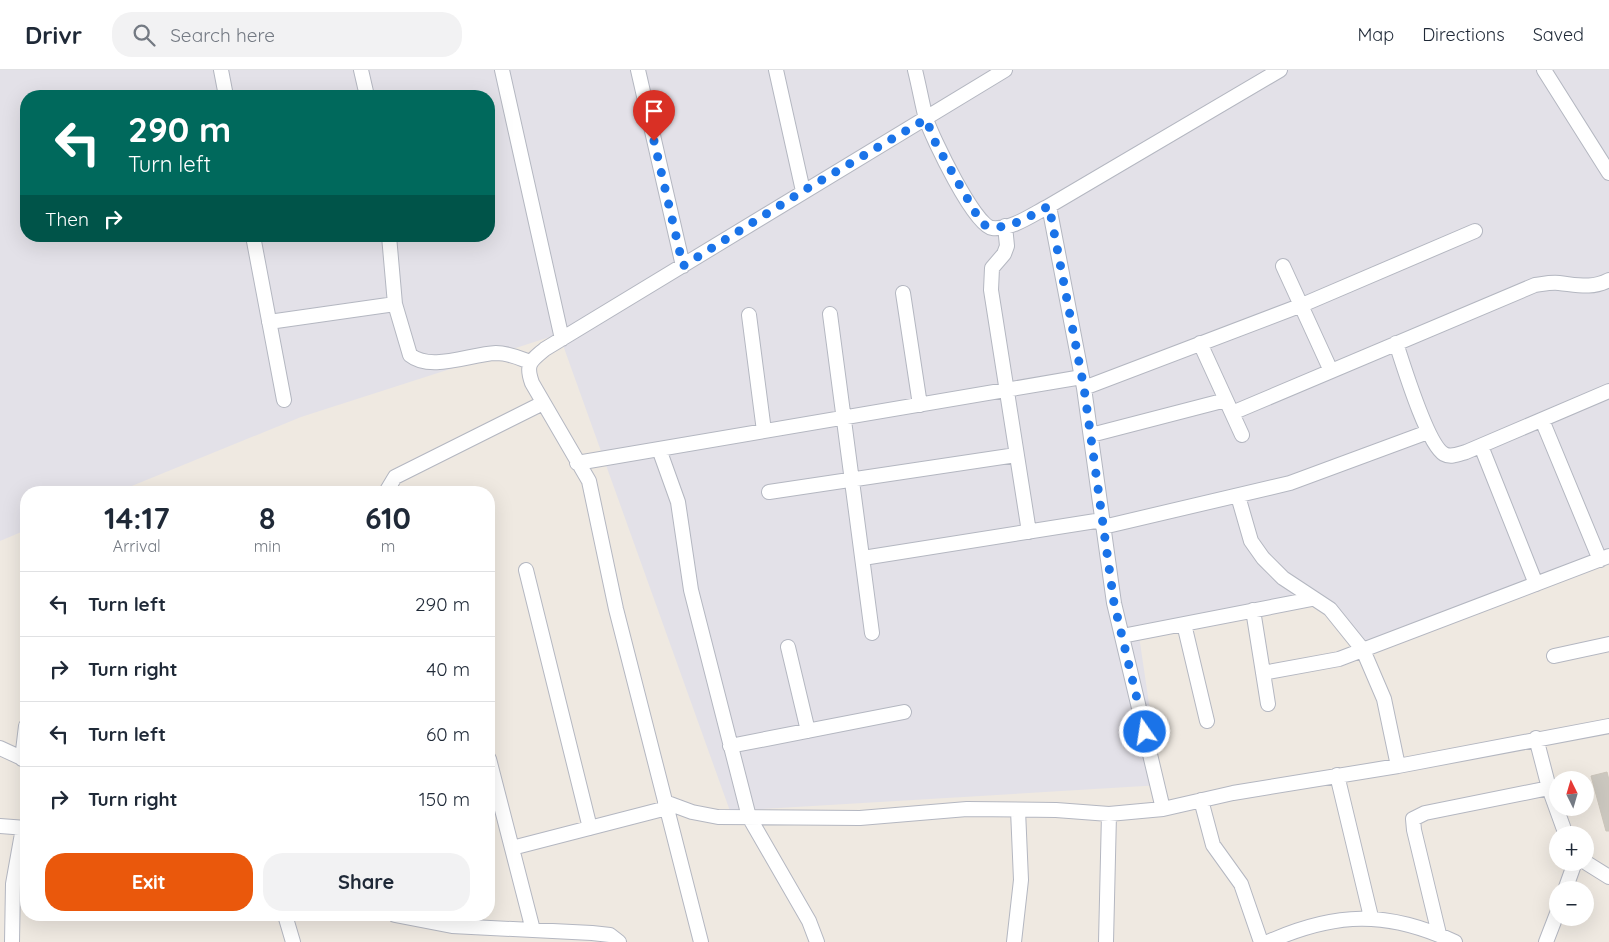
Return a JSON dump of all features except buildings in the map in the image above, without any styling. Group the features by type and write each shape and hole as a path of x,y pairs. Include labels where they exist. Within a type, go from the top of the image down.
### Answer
{"street":[{"path":"221,70 225,90"},
{"path":"361,70 366,90"},
{"path":"502,70 562,339"},
{"path":"638,70 683,266"},
{"path":"776,70 803,191"},
{"path":"915,70 926,119 936,144 982,224 992,228 1018,222 1049,206 1280,70"},
{"path":"701,942 616,609 589,481 543,403 528,371 530,362 545,348 1005,70"},
{"path":"1544,70 1609,173"},
{"path":"1049,206 1083,382 1114,603 1163,809"},
{"path":"1005,226 1007,246 1004,254 992,268 990,277 1029,532"},
{"path":"577,463 1006,390 1083,382 1200,343 1302,305 1475,231"},
{"path":"254,242 284,400"},
{"path":"390,242 395,304 406,347 410,355 417,361 425,364 436,363 497,353 512,355 530,362"},
{"path":"1283,266 1331,370"},
{"path":"1091,435 1229,406 1331,370 1535,285 1557,282 1580,286 1598,286 1609,280"},
{"path":"903,293 920,405"},
{"path":"269,322 395,304"},
{"path":"830,314 872,632"},
{"path":"749,315 764,431"},
{"path":"1200,343 1242,435"},
{"path":"1396,343 1428,432 1442,453 1450,456 1482,446 1609,391"},
{"path":"389,486 394,477 543,403"},
{"path":"1263,673 1316,664 1363,650 1604,558 1542,420"},
{"path":"863,558 1029,532 1103,524 1238,496 1290,483 1428,432"},
{"path":"1482,446 1536,584"},
{"path":"659,449 678,502 691,590 749,818 809,922 817,942"},
{"path":"768,492 1016,455"},
{"path":"1238,496 1251,541 1263,558 1283,578 1312,599 1330,609 1363,650 1384,699 1398,766"},
{"path":"526,570 590,828"},
{"path":"1122,636 1312,599"},
{"path":"1254,610 1268,704"},
{"path":"1184,624 1207,721"},
{"path":"1554,656 1609,644"},
{"path":"788,647 808,731"},
{"path":"730,746 904,712"},
{"path":"512,848 590,828 666,805 718,817 749,818 860,818 967,809 1056,810 1109,814 1163,809 1201,800 1337,775 1398,766 1536,738 1609,726"},
{"path":"1439,934 1414,830 1414,819 1425,813 1549,788 1536,738"},
{"path":"0,748 20,758"},
{"path":"1337,775 1372,918"},
{"path":"495,782 533,930"},
{"path":"1201,800 1214,845 1241,884 1261,942"},
{"path":"1014,942 1021,880 1018,810"},
{"path":"1106,942 1109,814"},
{"path":"0,826 20,828"},
{"path":"12,942 13,884 20,848"},
{"path":"1594,868 1609,877"},
{"path":"1268,942 1302,928 1330,921 1372,918 1400,922 1439,934 1455,942"},
{"path":"287,921 293,942"},
{"path":"426,921 452,926 610,935 619,942"},
{"path":"1546,942 1552,926"}],"shaded area":[{"path":"0,70 1609,70 1609,550 1363,652 1309,597 1138,629 1161,785 730,811 559,334 301,417 132,486 20,486 20,533 0,541"}],"route":[{"path":"654,141 683,266 803,191 926,119 936,144 973,212 982,224 992,228 1005,226 1018,222 1049,206 1084,388 1114,603 1145,732"}]}
